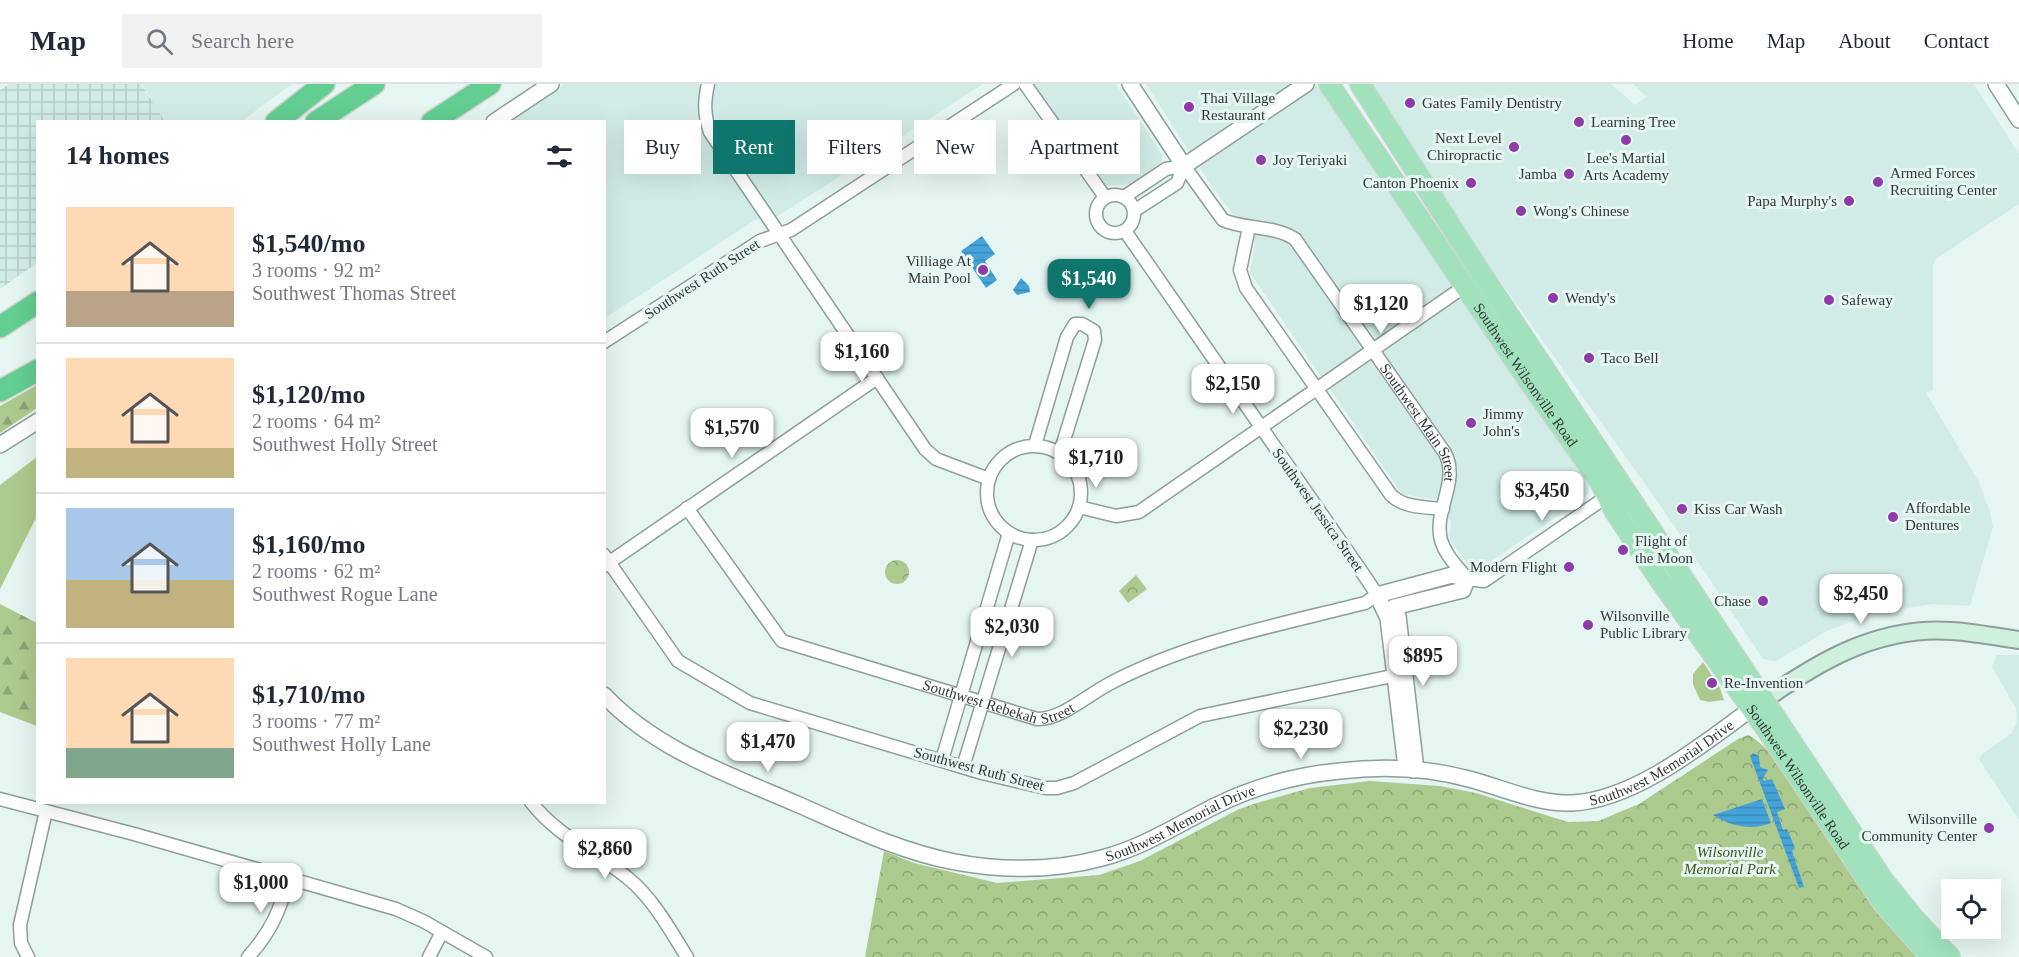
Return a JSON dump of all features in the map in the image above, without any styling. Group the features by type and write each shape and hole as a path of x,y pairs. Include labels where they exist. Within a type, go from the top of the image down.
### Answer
{"highway":[{"path":"279,120 324,84"},
{"path":"319,120 374,84"},
{"path":"435,120 490,84"},
{"path":"0,327 36,303"},
{"path":"0,392 36,371"}],"main road":[{"name":"Southwest Wilsonville Road","path":"1329,84 1599,480 1615,491"},
{"name":"Southwest Wilsonville Road","path":"1360,84 1615,491 1659,579 1758,704 1884,880 1921,927 1950,957"},
{"path":"1758,704 1823,661 1879,638 1949,630 2019,640"},
{"name":"Southwest Wilsonville Road","path":"1758,704 1886,906 1931,957"}],"street":[{"path":"497,120 551,84"},
{"path":"708,84 704,100 705,117 710,132 777,235 925,449 943,462 989,478"},
{"name":"Southwest Ruth Street","path":"606,341 760,241 791,230 1014,84"},
{"path":"1024,84 1105,197"},
{"name":"Southwest Main Street","path":"1130,84 1223,220 1249,227 1280,231 1295,239 1374,350 1450,462 1450,479 1443,508 1441,538 1444,549 1467,579"},
{"path":"1124,197 1166,169 1184,166 1306,84"},
{"path":"1996,84 2019,120"},
{"path":"1134,211 1177,183 1184,166"},
{"path":"1112,194 1124,197 1132,204 1134,211 1131,226 1125,231 1110,233 1098,224 1096,209 1105,197 1112,194"},
{"path":"1249,227 1240,270 1242,279 1317,389 1398,501 1443,508"},
{"name":"Southwest Jessica Street","path":"1125,231 1381,601"},
{"path":"1079,507 1116,516 1138,512 1465,286"},
{"path":"1035,445 1066,337 1076,324 1082,324 1094,332 1094,344 1060,453"},
{"path":"606,561 877,378"},
{"path":"0,445 36,422"},
{"path":"1035,445 1060,453 1069,460 1078,477 1082,496 1079,507 1064,530 1044,539 1032,540 1009,533 1001,527 989,507 989,478 1005,455 1016,449 1035,445"},
{"name":"Southwest Rebekah Street","path":"687,508 782,641 1025,717 1050,718 1111,684 1174,654 1381,601 1452,575 1484,580 1615,491"},
{"path":"942,760 1009,533"},
{"path":"963,767 1032,540"},
{"name":"Southwest Ruth Street","path":"606,561 670,651 687,668 750,704 963,767 1046,788 1057,788 1074,783 1200,716 1400,674"},
{"path":"1381,601 1398,616 1405,759 1413,770"},
{"name":"Southwest Memorial Drive","path":"606,697 635,723 694,759 836,822 943,859 985,867 1034,868 1101,859 1159,837 1229,800 1293,778 1353,770 1413,770 1464,778 1549,801 1569,803 1597,799 1629,788 1652,776 1758,704"},
{"path":"0,799 396,909 486,957"},
{"path":"533,804 562,834 632,881 656,909 687,957"},
{"path":"27,957 21,943 20,925 46,812"},
{"path":"248,957 262,942 274,922 288,878"},
{"path":"429,957 442,932"}],"shaded area":[{"path":"9,84 141,84 164,120 36,120 36,264 0,289 0,90"},
{"path":"142,84 292,84 243,120 164,120"},
{"path":"565,84 983,84 927,120 914,120 914,128 902,136 902,120 807,120 807,174 843,174 778,216 755,220 606,317 606,120 510,120"},
{"path":"1032,84 1116,84 1140,120 1056,120"},
{"path":"1146,84 1316,84 1588,483 1589,492 1584,498 1480,569 1472,570 1449,539 1451,522 1436,500 1402,494 1250,273 1255,243 1210,184"},
{"path":"1369,84 1611,84 1635,105 1647,97 1633,84 1974,84 2019,154 2019,204 1936,259 1933,266 1933,390 1926,393 1979,482 1993,527 1970,606 1933,604 1875,613 1827,631 1776,661 1763,659 1662,508 1458,222"},
{"path":"1140,121 1162,154 1162,161 1151,172 1132,184 1101,186 1093,174 1140,174"},
{"path":"1997,655 2019,655 2019,820 1979,759 1982,754 2011,734 2017,723 2017,710 1992,667"}],"green space":[{"path":"36,386 36,409 0,433 0,406"},
{"path":"36,458 36,518 0,589 0,485"},
{"path":"897,560 902,561 908,567 908,577 902,583 897,584 892,583 886,577 885,572 886,567 892,561"},
{"path":"1136,575 1147,589 1128,603 1119,591"},
{"path":"0,604 36,622 36,726 0,712"},
{"path":"1703,662 1720,688 1724,700 1709,702 1700,700 1693,684 1693,674"},
{"name":"Wilsonville Memorial Park","path":"1748,735 1764,746 1810,800 1922,957 865,957 884,851 914,863 997,883 1099,875 1140,861 1239,809 1310,788 1370,781 1440,786 1476,793 1568,822 1598,821 1639,804 1738,739"}],"water":[{"name":"Villiage At Main Pool","path":"982,236 995,254 985,261 997,280 986,288 961,251"},
{"path":"1021,278 1029,286 1030,292 1017,295 1013,290"},
{"path":"1753,753 1759,756 1760,767 1768,770 1763,778 1764,781 1772,779 1785,809 1777,812 1783,830 1787,829 1795,848 1792,851 1804,887 1799,888 1750,756"},
{"path":"1762,799 1771,823 1748,827 1727,822 1713,815"}],"place":[{"name":"Gates Family Dentistry","path":"1410,103"},
{"name":"Thai Village Restaurant","path":"1189,107"},
{"name":"Learning Tree","path":"1579,122"},
{"name":"Lee's Martial Arts Academy","path":"1626,140"},
{"name":"Next Level Chiropractic","path":"1514,147"},
{"name":"Joy Teriyaki","path":"1261,160"},
{"name":"Jamba","path":"1569,174"},
{"name":"Armed Forces Recruiting Center","path":"1878,182"},
{"name":"Canton Phoenix","path":"1471,183"},
{"name":"Papa Murphy's","path":"1849,201"},
{"name":"Wong's Chinese","path":"1521,211"},
{"name":"Villiage At Main Pool","path":"983,270"},
{"name":"Wendy's","path":"1553,298"},
{"name":"Safeway","path":"1829,300"},
{"name":"Taco Bell","path":"1589,358"},
{"name":"Jimmy John's","path":"1471,423"},
{"name":"Kiss Car Wash","path":"1682,509"},
{"name":"Affordable Dentures","path":"1893,517"},
{"name":"Flight of the Moon","path":"1623,550"},
{"name":"Modern Flight","path":"1569,567"},
{"name":"Chase","path":"1763,601"},
{"name":"Wilsonville Public Library","path":"1588,625"},
{"name":"Re-Invention","path":"1712,683"},
{"name":"Wilsonville Community Center","path":"1989,828"}]}
